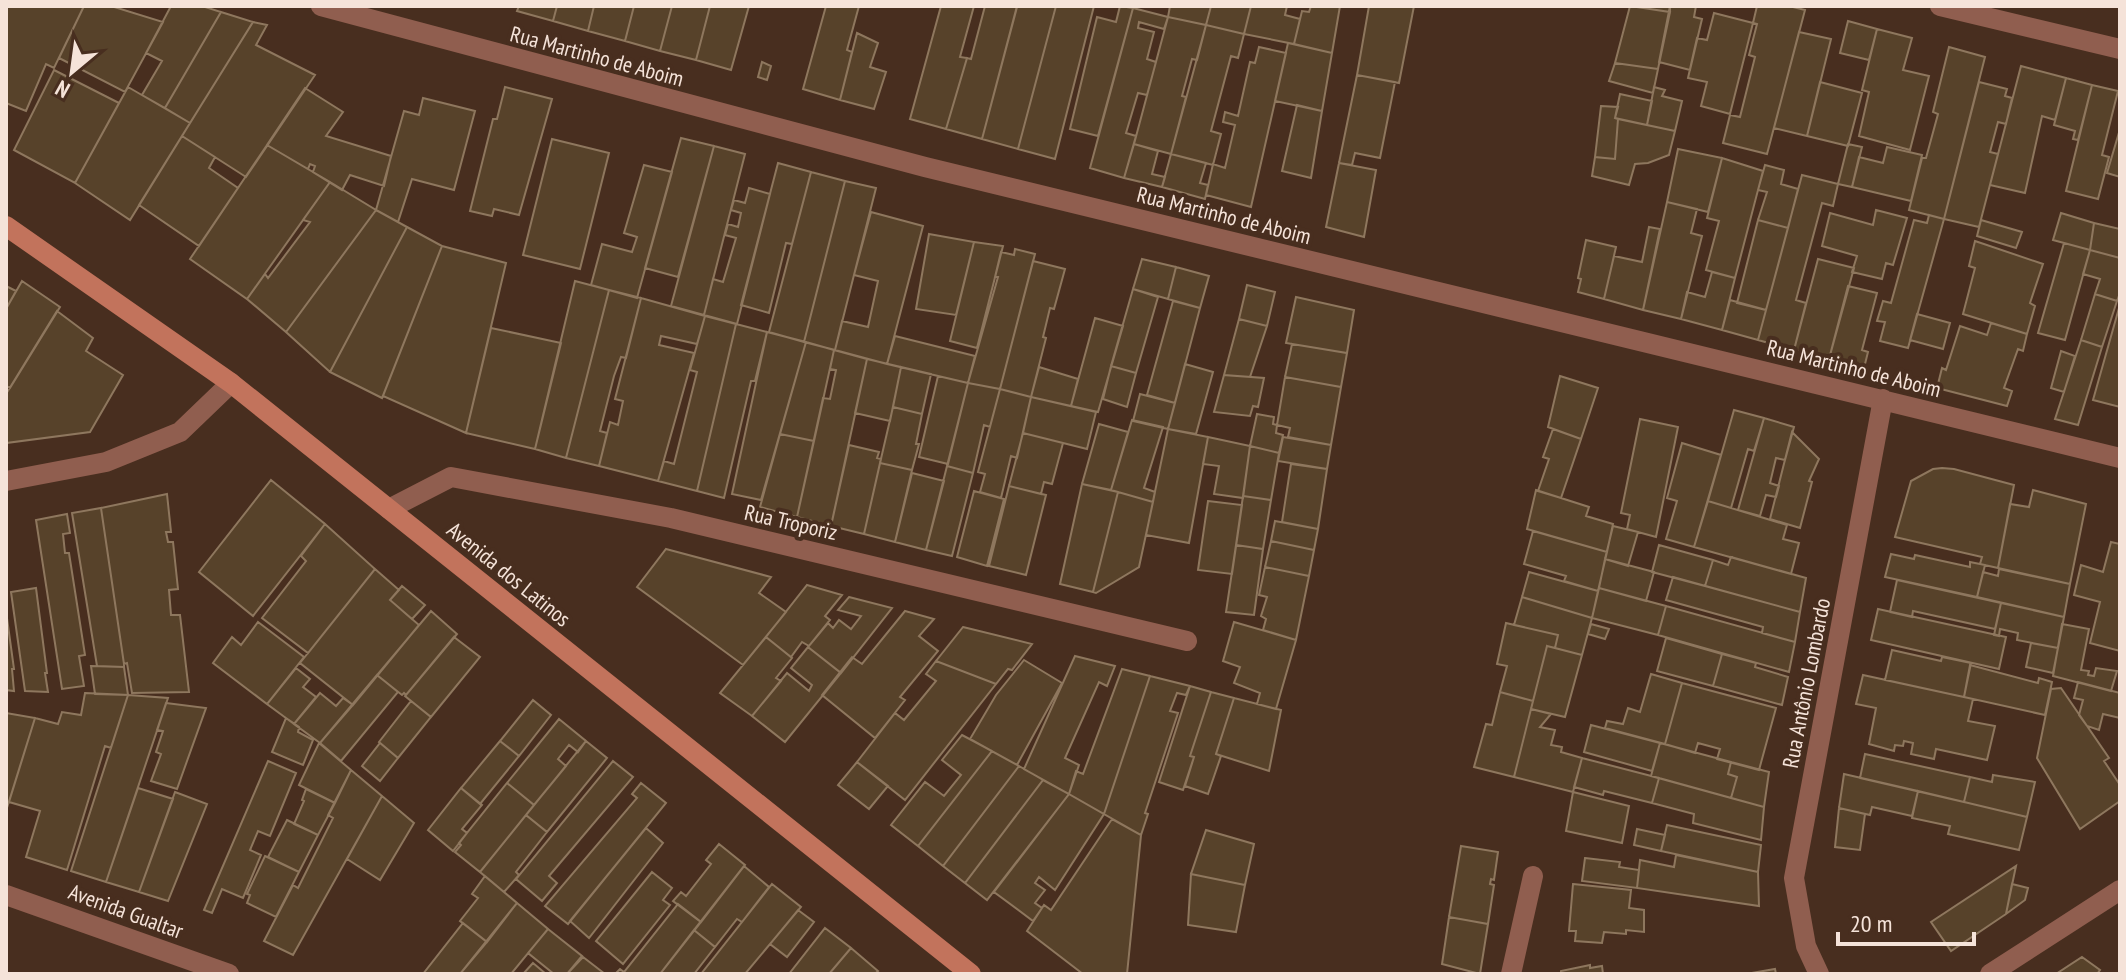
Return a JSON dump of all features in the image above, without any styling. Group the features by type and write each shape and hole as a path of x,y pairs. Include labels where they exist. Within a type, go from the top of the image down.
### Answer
{"main road":[{"name":"Avenida dos Latinos","path":"6,226 231,383 971,974"}],"street":[{"name":"Rua Martinho de Aboim","path":"321,6 925,167 2120,458"},
{"path":"1940,6 2120,49"},
{"path":"6,481 106,462 180,432 231,383"},
{"name":"Rua Antônio Lombardo","path":"1819,974 1806,946 1794,878 1883,399"},
{"name":"Rua Troporiz","path":"389,509 451,477 671,518 1187,641"},
{"path":"1511,974 1533,876"},
{"path":"1990,974 2120,890"},
{"name":"Avenida Gualtar","path":"6,895 229,974"}],"building":[{"path":"6,6 84,6 54,68 46,64 26,111 6,103"},
{"path":"84,6 111,6 163,22 125,92 59,58"},
{"path":"171,6 202,6 221,12 165,108 142,95 162,61 146,53"},
{"path":"519,6 557,6 553,21 517,11"},
{"path":"557,6 594,6 588,31 553,21"},
{"path":"594,6 634,6 625,41 588,31"},
{"path":"634,6 672,6 660,51 625,41"},
{"path":"672,6 710,6 696,60 660,51"},
{"path":"710,6 749,6 731,70 696,60"},
{"path":"826,6 859,6 847,50 852,52 840,100 803,89"},
{"path":"941,6 974,6 960,57 967,58 946,129 910,119"},
{"path":"985,6 1017,7 982,139 946,129 967,58 971,59"},
{"path":"1017,6 1056,6 1018,149 982,139"},
{"path":"1056,6 1094,6 1055,159 1018,149"},
{"path":"1120,6 1133,8 1098,136 1070,129 1097,17 1116,22"},
{"path":"1170,6 1211,6 1206,25 1168,17"},
{"path":"1211,6 1251,6 1244,34 1206,25"},
{"path":"1251,6 1287,6 1285,15 1300,19 1294,44 1244,34"},
{"path":"1311,6 1340,6 1332,53 1294,44 1302,11 1309,12"},
{"path":"1369,6 1414,6 1399,83 1357,75"},
{"path":"1630,6 1670,12 1658,69 1615,63"},
{"path":"1630,6 1670,6 1670,12"},
{"path":"1670,6 1696,6 1694,17 1702,19 1690,70 1659,62"},
{"path":"1757,6 1789,6 1805,10 1767,154 1723,143 1730,115 1740,117 1755,57 1749,55 1757,24 1753,23"},
{"path":"1133,8 1168,17 1164,29 1139,22 1138,28 1154,32 1147,59 1156,62 1147,95 1138,93 1126,133 1136,136 1124,178 1090,168"},
{"path":"221,12 253,22 190,123 165,108"},
{"path":"1714,13 1753,23 1730,114 1701,106 1707,82 1688,78 1697,38 1707,40"},
{"path":"1168,17 1206,25 1197,60 1192,59 1171,154 1134,144"},
{"path":"1848,21 1877,29 1869,60 1840,53"},
{"path":"253,22 267,25 256,45 315,75 246,177 182,136"},
{"path":"1206,25 1244,34 1238,58 1231,56 1211,131 1221,134 1213,165 1171,154"},
{"path":"1877,29 1912,38 1903,70 1929,76 1910,150 1859,136 1869,92 1862,90"},
{"path":"1799,32 1831,39 1807,136 1774,128"},
{"path":"857,33 878,43 870,67 886,72 874,109 840,100"},
{"path":"1288,43 1332,53 1322,111 1275,101"},
{"path":"1259,47 1286,53 1251,207 1206,195 1213,164 1225,168 1235,125 1223,122 1225,112 1238,116 1250,62 1255,63"},
{"path":"1949,47 1985,57 1944,219 1909,210 1922,158 1926,158 1938,114 1933,112"},
{"path":"762,62 771,66 767,80 758,77"},
{"path":"1615,63 1658,69 1653,93 1609,81"},
{"path":"2021,66 2066,78 2055,120 2042,116 2025,193 1990,185"},
{"path":"54,70 119,103 75,183 14,150"},
{"path":"1357,75 1395,82 1380,158 1355,153 1352,165 1339,163"},
{"path":"2066,78 2092,85 2078,140 2073,139 2075,131 2054,125"},
{"path":"1820,82 1862,93 1848,146 1807,136"},
{"path":"1979,82 2007,89 2005,96 2012,98 2006,124 1998,122 1990,152 1998,154 1979,227 1944,219"},
{"path":"2092,85 2118,91 2102,155 2109,157 2098,199 2066,191"},
{"path":"128,87 190,123 130,220 75,183"},
{"path":"505,87 552,99 519,215 494,209 492,216 470,211 493,119 497,119"},
{"path":"1654,87 1665,90 1662,96 1682,101 1675,131 1647,125"},
{"path":"305,88 343,112 326,136 391,156 384,186 350,175 342,190 313,172 315,166 310,164 308,169 267,145"},
{"path":"1620,94 1652,101 1647,125 1615,118"},
{"path":"423,98 475,111 454,190 412,179 398,222 376,210 404,111 419,115"},
{"path":"1297,105 1322,111 1311,178 1282,171"},
{"path":"1601,106 1618,107 1615,159 1595,157"},
{"path":"1618,119 1675,131 1669,155 1635,164 1629,185 1592,176 1595,157 1615,159"},
{"path":"2120,129 2120,177 2107,173"},
{"path":"182,136 215,157 209,168 238,188 199,246 139,205"},
{"path":"681,138 714,146 678,277 645,268"},
{"path":"552,139 609,153 580,269 523,255"},
{"path":"1134,144 1158,151 1152,174 1165,177 1162,187 1124,178"},
{"path":"1848,144 1862,147 1852,187 1838,184"},
{"path":"267,145 330,182 247,299 190,259"},
{"path":"714,146 745,154 704,315 671,306"},
{"path":"1887,147 1922,155 1911,201 1852,187 1859,157 1883,163"},
{"path":"1678,149 1722,158 1708,212 1667,202"},
{"path":"1171,154 1206,163 1200,183 1208,185 1205,199 1162,187"},
{"path":"1722,158 1763,171 1735,278 1706,270 1719,221 1707,218"},
{"path":"778,163 811,172 792,244 786,243 769,313 741,305"},
{"path":"1339,163 1376,170 1364,237 1326,227"},
{"path":"644,165 672,172 637,298 591,285 602,244 632,252 637,237 624,233"},
{"path":"1765,165 1784,170 1781,184 1798,189 1788,228 1758,220 1767,192 1758,190"},
{"path":"811,172 845,181 804,342 769,332"},
{"path":"1802,175 1838,184 1833,206 1822,203 1796,300 1806,303 1794,350 1758,340"},
{"path":"845,181 876,188 835,350 804,342"},
{"path":"330,182 376,210 286,332 247,299 265,274 268,278 310,222 303,220"},
{"path":"749,188 770,194 737,324 704,315 713,279 723,282 736,238 725,235 728,224 738,227 741,213 731,210 734,200 745,203"},
{"path":"1667,202 1697,209 1691,233 1702,236 1681,319 1643,310"},
{"path":"376,210 407,227 330,372 286,332"},
{"path":"1876,210 1907,218 1893,265 1886,263 1882,279 1852,272 1857,256 1822,246 1830,213 1873,225"},
{"path":"871,212 923,226 887,364 835,350 842,321 868,327 878,281 854,275"},
{"path":"2061,213 2094,223 2090,250 2053,240"},
{"path":"1929,215 1944,219 1908,348 1880,341 1885,322 1877,321 1883,301 1891,303 1914,220 1927,223"},
{"path":"1758,220 1788,228 1766,310 1737,303"},
{"path":"1981,220 2022,232 2016,248 1977,236"},
{"path":"2094,223 2120,229 2120,258 2090,250"},
{"path":"407,227 442,246 382,398 330,372"},
{"path":"1649,227 1660,229 1643,310 1604,299 1614,256 1642,262"},
{"path":"929,234 974,242 956,315 916,309"},
{"path":"1586,240 1616,247 1604,299 1578,292"},
{"path":"1975,241 2043,264 2030,303 2035,306 2027,334 1963,314 1975,268 1969,266"},
{"path":"974,242 1003,246 977,348 950,341"},
{"path":"2064,243 2090,250 2065,340 2038,333"},
{"path":"442,246 506,263 466,433 383,396"},
{"path":"1015,249 1035,254 1000,389 968,383 998,277 995,277 1001,252 1014,255"},
{"path":"2090,250 2120,258 2120,293 2117,301 2095,294 2100,279 2083,274"},
{"path":"1142,259 1176,267 1168,299 1133,289"},
{"path":"1818,259 1854,268 1829,359 1794,350"},
{"path":"1033,261 1065,269 1054,309 1050,308 1031,397 1000,389"},
{"path":"1176,267 1209,276 1200,308 1168,299"},
{"path":"1712,272 1735,278 1722,330 1681,319 1687,292 1705,297"},
{"path":"22,281 60,307 10,388 6,386 6,309"},
{"path":"575,281 609,290 566,458 535,449"},
{"path":"1247,285 1275,292 1267,326 1239,319"},
{"path":"6,286 16,291 6,309"},
{"path":"1848,286 1877,293 1862,350 1868,352 1864,368 1829,359"},
{"path":"1133,289 1158,297 1136,373 1111,366"},
{"path":"609,290 641,298 626,358 621,357 614,376 600,431 607,433 599,466 566,458"},
{"path":"2095,294 2117,301 2102,347 2081,340"},
{"path":"1296,297 1354,310 1347,353 1286,343"},
{"path":"641,298 705,316 697,344 661,336 659,345 694,353 658,481 599,466 610,422 618,425 623,401 615,399"},
{"path":"1730,300 1766,310 1758,340 1722,330"},
{"path":"1173,301 1200,308 1175,403 1147,395"},
{"path":"2120,308 2120,407 2093,400"},
{"path":"57,311 93,338 86,351 123,375 90,432 6,443 6,394"},
{"path":"1917,314 1950,323 1943,349 1910,340"},
{"path":"705,316 736,324 697,491 658,481 664,461 674,464 697,372 690,370"},
{"path":"1095,318 1123,326 1098,412 1071,406"},
{"path":"1239,319 1267,326 1250,377 1224,375"},
{"path":"1991,323 2027,334 2023,351 2018,349 2004,388 2012,391 2007,406 1937,388 1960,326 1987,335"},
{"path":"736,324 767,332 755,381 751,381 724,498 697,491"},
{"path":"491,328 561,343 535,449 466,433"},
{"path":"767,332 806,342 761,500 732,494"},
{"path":"895,336 975,356 968,383 887,364"},
{"path":"2081,340 2102,347 2078,425 2055,419"},
{"path":"806,342 834,350 814,441 780,434"},
{"path":"1292,344 1347,353 1341,387 1285,377"},
{"path":"834,350 867,359 831,526 797,517 823,398 830,399 836,370 830,369"},
{"path":"2061,351 2075,356 2064,392 2051,388"},
{"path":"867,359 901,367 890,421 855,413"},
{"path":"1185,364 1213,372 1196,434 1168,429"},
{"path":"1111,366 1136,373 1127,407 1103,399"},
{"path":"901,367 931,374 922,414 893,407"},
{"path":"1039,367 1078,379 1071,406 1031,397"},
{"path":"1224,375 1264,378 1258,407 1253,406 1250,416 1214,412"},
{"path":"938,376 968,383 948,464 919,457"},
{"path":"1560,376 1598,388 1581,439 1548,427"},
{"path":"1285,377 1341,387 1331,445 1288,437 1290,428 1277,425"},
{"path":"968,383 1000,389 990,427 984,425 973,473 947,466"},
{"path":"1000,389 1031,397 1017,458 1011,456 1001,498 980,492 985,474 978,472"},
{"path":"1140,394 1175,403 1168,429 1133,421"},
{"path":"1031,397 1096,412 1087,449 1023,433"},
{"path":"893,407 922,414 912,470 880,463"},
{"path":"1734,410 1764,418 1754,451 1748,449 1731,508 1708,501"},
{"path":"1257,414 1274,417 1276,433 1283,435 1279,453 1250,446"},
{"path":"1764,418 1794,427 1785,460 1776,458 1770,483 1779,486 1776,497 1766,495 1760,516 1738,510"},
{"path":"1640,419 1678,427 1656,537 1627,529 1630,515 1621,513"},
{"path":"1132,420 1163,427 1144,488 1155,492 1153,502 1111,490"},
{"path":"1099,424 1128,432 1111,490 1082,484"},
{"path":"1168,429 1208,437 1189,543 1146,535"},
{"path":"1553,429 1581,439 1561,498 1538,491 1549,459 1543,457"},
{"path":"1792,432 1819,459 1809,481 1812,482 1800,528 1770,519"},
{"path":"1023,433 1063,443 1052,484 1044,482 1041,494 1009,486"},
{"path":"780,434 814,441 797,517 760,507"},
{"path":"1208,437 1250,446 1243,498 1214,494 1219,466 1203,464"},
{"path":"1283,437 1331,445 1327,469 1278,461"},
{"path":"1682,443 1721,455 1694,547 1666,539 1677,501 1667,498"},
{"path":"849,445 879,452 877,458 881,459 864,534 831,526"},
{"path":"1250,446 1279,453 1271,500 1243,496"},
{"path":"880,463 912,470 895,542 864,534"},
{"path":"1291,464 1327,469 1318,529 1282,522"},
{"path":"947,466 973,473 952,556 926,550"},
{"path":"1942,468 2014,485 1998,568 1980,564 1982,557 1895,537 1911,481 1933,469"},
{"path":"912,473 944,481 926,550 895,542"},
{"path":"271,480 325,524 253,616 199,572"},
{"path":"1082,484 1118,492 1093,592 1060,584"},
{"path":"1009,486 1046,495 1026,575 989,566"},
{"path":"1536,490 1589,507 1586,516 1613,524 1607,552 1527,529"},
{"path":"2033,490 2086,504 2070,584 1998,568 2010,504 2029,507"},
{"path":"974,491 1004,499 987,566 957,557"},
{"path":"1118,492 1153,502 1139,567 1096,593 1093,592"},
{"path":"167,494 171,532 166,532 168,542 173,542 178,589 169,590 171,615 180,615 189,692 132,693 127,663 124,664 101,508"},
{"path":"1243,496 1271,500 1263,549 1236,545"},
{"path":"1208,501 1242,505 1232,574 1198,570"},
{"path":"1708,501 1787,525 1783,539 1799,543 1791,574 1694,547"},
{"path":"101,508 124,667 97,666 72,513"},
{"path":"67,514 70,533 63,534 65,553 69,553 85,655 79,656 84,686 62,689 36,520"},
{"path":"1275,521 1318,529 1314,550 1271,541"},
{"path":"325,524 375,569 308,653 262,618 306,561 301,556"},
{"path":"1613,526 1638,532 1628,566 1605,559"},
{"path":"1533,531 1607,552 1598,591 1564,581 1566,576 1524,564"},
{"path":"1271,541 1314,550 1309,576 1265,567"},
{"path":"2111,542 2120,544 2120,651 2090,643 2100,602 2074,595 2081,565 2103,572"},
{"path":"1236,545 1263,549 1254,615 1226,612"},
{"path":"1659,545 1713,560 1705,586 1652,572"},
{"path":"666,549 771,577 759,593 786,612 743,665 637,587"},
{"path":"1891,554 1914,559 1915,555 1970,567 1970,562 1985,565 1977,597 1885,577"},
{"path":"1731,557 1806,578 1800,612 1705,586 1713,560 1728,565"},
{"path":"1605,559 1654,572 1646,601 1599,588"},
{"path":"1265,567 1309,576 1296,640 1263,630 1266,619 1261,616 1267,597 1259,595"},
{"path":"375,569 399,590 390,600 419,625 353,705 300,663"},
{"path":"1999,569 2070,584 2064,617 1977,597 1983,572 1998,576"},
{"path":"1529,572 1598,591 1592,618 1522,597"},
{"path":"1673,577 1800,612 1795,642 1762,633 1763,627 1666,600"},
{"path":"1897,580 2001,603 1995,629 1913,611 1912,617 1890,612"},
{"path":"807,585 842,595 825,616 830,620 809,646 802,642 791,657 766,637"},
{"path":"402,586 425,605 412,619 390,600"},
{"path":"36,588 48,692 25,691 11,592"},
{"path":"1599,588 1666,606 1658,635 1592,618"},
{"path":"849,597 892,608 841,673 808,647 828,623 833,628 839,620 851,629 861,616 838,610"},
{"path":"1522,597 1592,618 1582,655 1555,648 1558,635 1514,625"},
{"path":"2001,603 2064,617 2058,648 2017,640 2018,633 2000,629 1999,636 1994,635"},
{"path":"1666,606 1795,642 1789,672 1658,635"},
{"path":"1878,609 2006,637 1999,669 1871,640"},
{"path":"6,611 14,669 14,691 6,690"},
{"path":"431,611 457,634 406,695 402,695 377,675"},
{"path":"905,611 934,619 919,636 938,651 900,697 905,700 875,738 822,695 852,657 862,664"},
{"path":"258,622 304,657 267,704 213,663 232,637 241,645"},
{"path":"1234,622 1296,640 1276,709 1257,704 1260,693 1234,683 1240,667 1223,661"},
{"path":"1506,623 1558,635 1555,648 1547,646 1533,701 1500,692 1507,666 1497,664"},
{"path":"1591,624 1609,629 1605,639 1588,634"},
{"path":"2062,624 2089,629 2081,670 2089,671 2088,675 2094,676 2096,668 2117,671 2111,691 2053,676"},
{"path":"963,627 1032,644 1012,670 1008,669 996,684 936,661"},
{"path":"454,637 480,657 431,717 405,696"},
{"path":"766,637 792,658 776,678 781,681 752,716 720,693"},
{"path":"1666,638 1722,654 1713,686 1657,671"},
{"path":"2031,643 2058,648 2053,673 2026,667"},
{"path":"1547,646 1582,655 1565,717 1531,709"},
{"path":"808,647 841,673 785,742 752,716 787,673 809,691 812,685 791,668"},
{"path":"1892,650 1941,661 1942,657 1971,663 1964,697 1885,680"},
{"path":"1722,654 1756,663 1755,667 1788,677 1782,705 1713,686"},
{"path":"1075,656 1115,666 1107,686 1099,682 1065,758 1079,765 1069,794 1024,769"},
{"path":"1024,660 1062,683 1017,765 970,739 996,695"},
{"path":"936,661 996,684 905,800 857,762 895,713 904,720 936,681 926,674"},
{"path":"1970,665 2038,683 2039,678 2052,682 2045,715 1964,697"},
{"path":"91,666 124,667 128,695 95,694"},
{"path":"296,668 310,679 303,687 316,697 294,724 267,704"},
{"path":"1122,669 1150,676 1104,814 1069,794 1076,771 1083,774"},
{"path":"1651,674 1682,683 1665,744 1605,728 1607,721 1623,724 1628,708 1640,712"},
{"path":"377,675 398,692 341,761 320,743"},
{"path":"1863,675 1973,699 1968,721 1995,726 1987,760 1936,749 1934,759 1911,754 1913,743 1904,741 1903,746 1895,745 1894,751 1869,744 1876,708 1856,704"},
{"path":"1150,676 1190,686 1186,695 1177,693 1170,711 1178,713 1145,813 1148,814 1141,835 1104,814"},
{"path":"2078,682 2120,693 2120,718 2103,714 2099,730 2087,726 2079,715 2083,700 2074,698"},
{"path":"1682,683 1776,708 1759,770 1717,759 1720,749 1698,743 1695,753 1665,744"},
{"path":"1190,686 1211,692 1190,756 1194,757 1183,790 1159,782"},
{"path":"2061,688 2109,758 2104,761 2120,785 2120,801 2080,829 2037,758 2051,689"},
{"path":"1211,692 1234,698 1216,754 1221,756 1208,794 1185,786 1194,757 1190,756"},
{"path":"1500,692 1533,701 1514,777 1474,767 1486,724 1492,725"},
{"path":"85,693 128,695 111,748 105,746 67,870 26,857 40,811 9,802 35,718 58,724 62,712 81,715"},
{"path":"320,693 336,706 343,698 353,705 320,743 294,724"},
{"path":"128,695 168,698 106,882 71,871"},
{"path":"1234,698 1281,710 1269,771 1216,754"},
{"path":"533,700 551,715 519,756 500,741"},
{"path":"411,701 431,717 398,758 379,742"},
{"path":"166,703 206,708 177,789 151,781 161,754 156,752 163,731 157,730"},
{"path":"1531,709 1551,714 1540,727 1555,730 1551,745 1562,747 1561,752 1582,758 1573,792 1514,777"},
{"path":"6,713 35,718 6,811"},
{"path":"286,718 299,727 298,732 313,740 303,765 272,752"},
{"path":"559,719 586,741 578,752 569,745 558,759 566,766 534,805 507,783"},
{"path":"1591,725 1660,743 1652,771 1584,752"},
{"path":"962,735 992,751 918,846 891,825 925,782 944,796 961,775 942,760"},
{"path":"500,741 519,756 480,804 461,788"},
{"path":"586,741 607,758 547,832 526,815"},
{"path":"319,743 351,770 335,803 299,785"},
{"path":"380,743 398,758 380,781 362,766"},
{"path":"1660,743 1731,762 1728,774 1737,777 1731,798 1651,776"},
{"path":"992,751 1019,766 943,866 918,846"},
{"path":"1865,754 1970,777 1964,802 1860,778"},
{"path":"1582,758 1659,778 1652,803 1574,787"},
{"path":"268,761 296,773 270,836 258,831 250,850 261,855 243,898 222,889 212,913 204,910"},
{"path":"613,761 633,777 549,876 557,883 542,901 516,879"},
{"path":"857,762 888,786 869,809 838,785"},
{"path":"1731,762 1769,772 1764,807 1731,798 1737,777 1728,774"},
{"path":"1019,766 1043,780 965,883 943,866"},
{"path":"351,770 382,796 293,955 264,941 293,885 298,888 333,818 328,815"},
{"path":"1844,774 1918,791 1912,816 1872,807 1870,815 1839,808"},
{"path":"1993,775 2035,782 2027,817 1964,802 1970,777 1992,782"},
{"path":"1659,778 1764,807 1761,840 1693,823 1694,814 1652,803"},
{"path":"1043,780 1069,794 987,900 965,883"},
{"path":"507,783 534,805 480,872 455,852"},
{"path":"641,783 666,803 568,924 545,906 637,798 632,794"},
{"path":"138,788 173,799 139,892 106,882"},
{"path":"461,788 482,805 462,829 467,833 453,851 428,830"},
{"path":"306,789 335,803 318,835 294,824"},
{"path":"1918,791 2027,817 2019,850 1948,834 1950,826 1912,818"},
{"path":"175,792 207,804 168,901 139,892"},
{"path":"1573,792 1629,806 1622,843 1566,831"},
{"path":"1069,794 1104,814 1055,890 1039,877 1035,883 1045,890 1035,903 1042,908 1033,921 994,892"},
{"path":"382,796 414,823 380,880 347,859"},
{"path":"1839,808 1865,814 1860,850 1835,847"},
{"path":"526,815 547,832 504,892 480,872"},
{"path":"1112,819 1141,835 1127,974 1083,974 1027,931 1044,905 1051,910"},
{"path":"287,820 318,835 299,872 268,857"},
{"path":"1667,825 1761,845 1758,872 1661,851"},
{"path":"646,828 663,843 589,938 570,921"},
{"path":"1637,829 1665,835 1661,851 1634,845"},
{"path":"1206,830 1254,844 1245,885 1191,874"},
{"path":"719,844 745,865 701,922 673,901 681,892 686,896 711,864 706,860"},
{"path":"1461,846 1498,852 1494,880 1491,879 1490,884 1494,885 1488,924 1449,917"},
{"path":"1676,855 1758,872 1759,906 1637,888 1640,860 1674,867"},
{"path":"265,856 299,872 276,917 247,903 250,895 247,894"},
{"path":"1585,858 1620,862 1619,867 1639,870 1637,888 1582,881"},
{"path":"744,866 769,887 742,922 737,919 715,947 694,930"},
{"path":"2016,866 2006,914 1951,951 1931,922"},
{"path":"652,872 672,888 663,900 670,905 623,964 596,941"},
{"path":"1191,874 1245,885 1236,932 1188,925"},
{"path":"485,876 517,903 487,942 460,921 478,898 472,894"},
{"path":"772,884 801,907 745,974 701,974"},
{"path":"1573,884 1631,890 1629,908 1644,910 1644,932 1604,932 1602,943 1575,941 1576,931 1569,931"},
{"path":"2012,884 2028,888 2025,900 2006,914"},
{"path":"517,903 548,929 511,974 460,974"},
{"path":"678,904 701,922 660,974 615,974 620,969 624,972"},
{"path":"798,910 814,922 787,957 770,944"},
{"path":"1449,917 1488,924 1480,974 1442,964"},
{"path":"463,923 487,942 460,974 423,974"},
{"path":"825,928 851,948 829,974 789,974"},
{"path":"548,929 582,956 567,974 554,974 528,953"},
{"path":"694,930 715,947 694,974 660,974"},
{"path":"851,948 878,971 875,974 829,974"},
{"path":"583,957 605,974 567,974"},
{"path":"2082,957 2100,970 2097,974 2056,974"},
{"path":"533,963 546,974 523,974"},
{"path":"1590,965 1590,968 1602,966 1603,974 1561,974 1561,971"},
{"path":"1775,969 1776,974 1746,974"}]}
